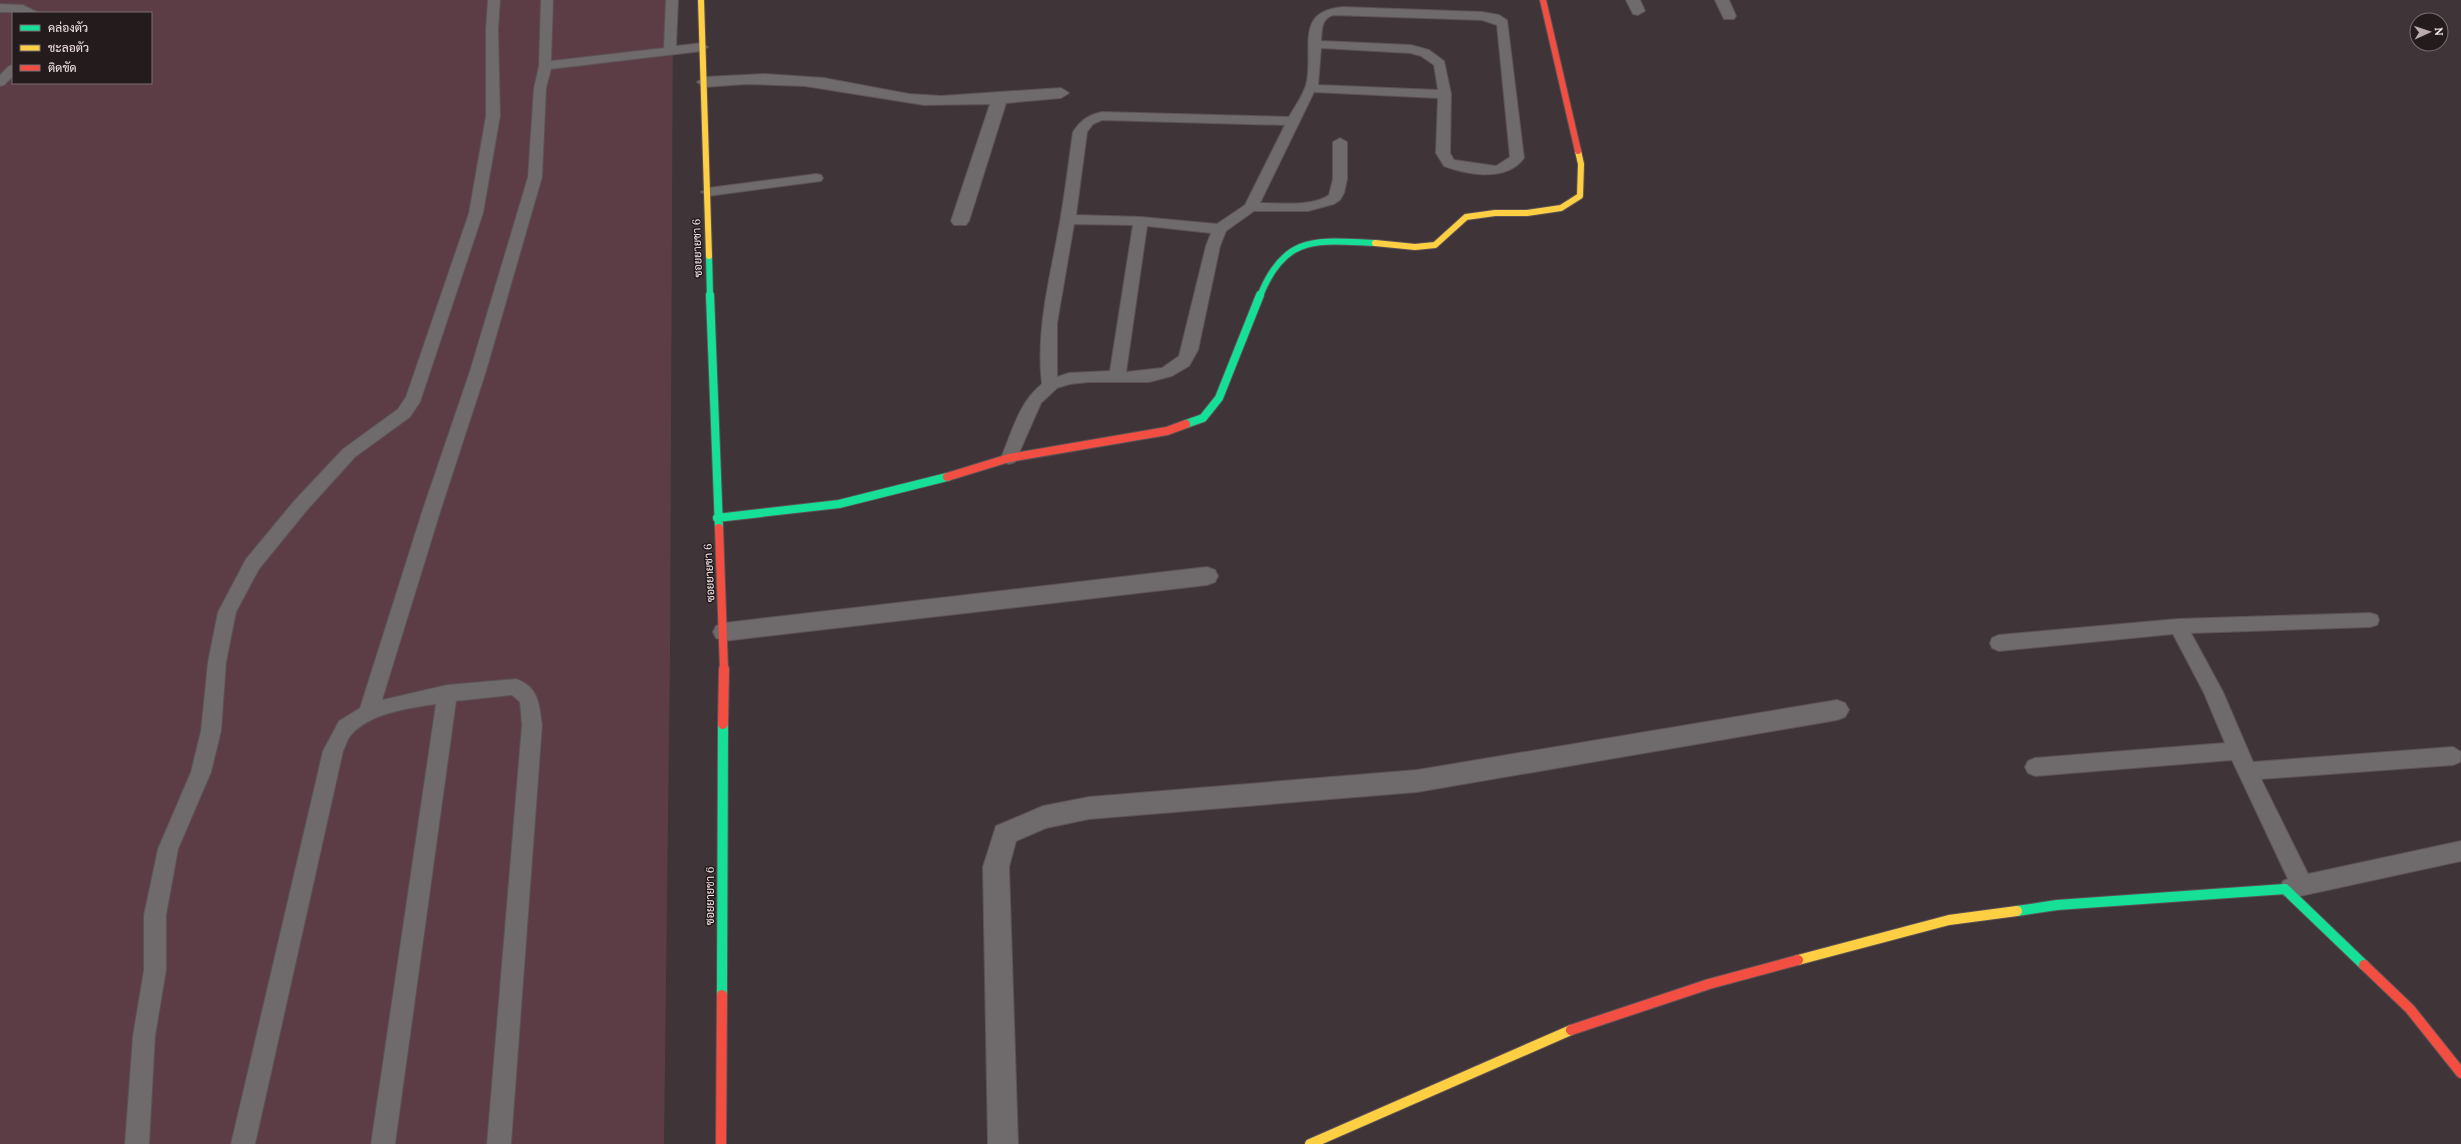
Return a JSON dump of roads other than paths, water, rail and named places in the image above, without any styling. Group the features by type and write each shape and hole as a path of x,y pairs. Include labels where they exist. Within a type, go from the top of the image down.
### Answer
{"street":[{"name":"ซอยยายชา 6","path":"701,0 717,518 724,632 721,1144"},
{"path":"717,518 839,504 958,474 1009,458 1167,431 1203,418 1219,398 1264,285 1277,265 1296,247 1319,241 1350,241 1415,247 1435,245 1466,217 1495,213 1527,213 1560,208 1580,196 1581,164 1543,0"},
{"path":"1722,0 1729,16"},
{"path":"704,82 740,78 782,78 829,83 919,100 946,101 1061,93"},
{"path":"960,221 1000,98"},
{"path":"724,632 1207,576"},
{"path":"1003,1144 996,867 1005,834 1043,817 1089,808 1417,781 1837,710"},
{"path":"1310,1144 1566,1032 1709,984 1941,922 2057,905 2294,887 2410,1009 2461,1073"}],"lane":[{"path":"137,1144 141,1107 144,1036 154,970 155,915 168,849 201,772 208,745 217,662 227,612 252,564 301,504 349,453 404,413 414,398 476,213 493,116 492,29 494,0"},
{"path":"369,712 432,509 478,371 535,177 540,88 545,66 547,0"},
{"path":"670,51 672,0"},
{"path":"0,8 23,9 31,12"},
{"path":"1009,458 1036,397 1050,385 1082,377 1148,377 1167,372 1183,363 1190,350 1213,246 1220,229 1251,207 1292,121 1299,114 1310,88 1316,24 1320,16 1328,12 1495,18 1503,23 1517,158 1510,165 1498,170 1457,166 1448,162 1443,153 1445,94 1440,64 1425,53 1411,49 1315,44"},
{"path":"545,66 702,47"},
{"path":"0,82 12,70"},
{"path":"1310,88 1445,94"},
{"path":"1050,385 1048,370 1050,328 1068,219 1080,132 1086,122 1102,116 1292,121"},
{"path":"1251,207 1310,206 1326,202 1335,197 1338,189 1340,142"},
{"path":"708,192 816,178"},
{"path":"1068,219 1141,221 1220,229"},
{"path":"1117,376 1141,221"},
{"path":"2000,643 2178,626 2370,620"},
{"path":"2178,626 2213,692 2294,887 2461,852"},
{"path":"243,1144 332,751 346,728 369,712 447,693 516,687 529,698 532,725 499,1144"},
{"path":"383,1144 447,693"},
{"path":"2036,767 2238,752"},
{"path":"2246,772 2453,756"}]}
